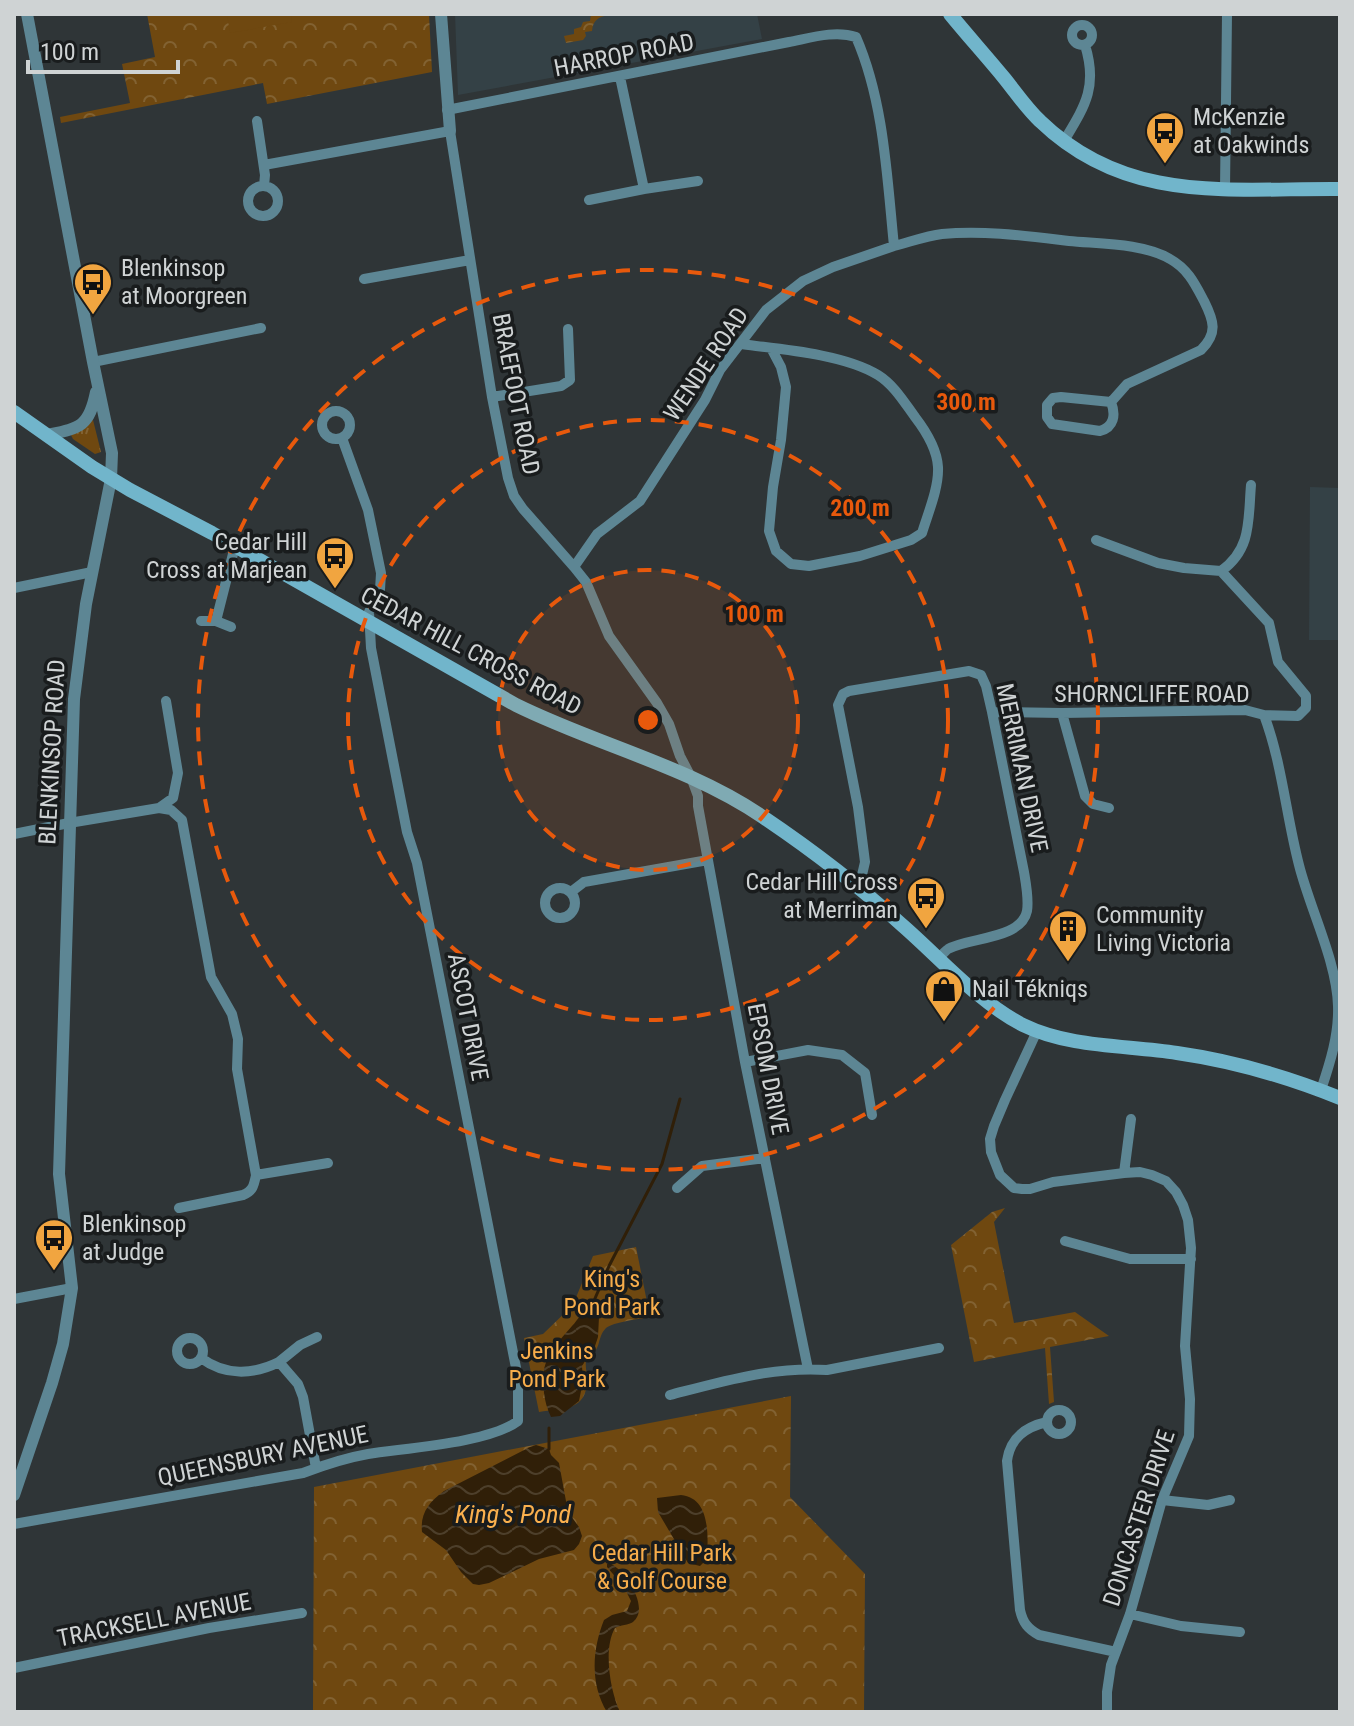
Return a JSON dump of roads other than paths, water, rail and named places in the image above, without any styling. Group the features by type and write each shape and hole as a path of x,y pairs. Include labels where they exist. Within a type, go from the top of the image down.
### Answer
{"main road":[{"path":"950,14 1028,108 1064,141 1108,168 1141,180 1187,188 1340,189"},
{"name":"CEDAR HILL CROSS ROAD","path":"14,412 111,479 544,719 691,777 751,809 855,885 996,1008 1022,1024 1067,1039 1234,1062 1340,1098"}],"street":[{"name":"BLENKINSOP ROAD","path":"14,1495 63,1344 72,1288 59,1174 74,699 92,572 111,479 112,453 27,14"},
{"name":"BRAEFOOT ROAD","path":"441,14 450,131 492,397 508,478 514,496 531,520 586,582 609,636 669,724 691,777"},
{"path":"1225,189 1227,14"},
{"name":"HARROP ROAD","path":"447,110 789,42 848,34 856,37 866,60 883,135 894,246"},
{"path":"1064,141 1087,98 1090,62 1085,45"},
{"path":"620,77 644,189"},
{"path":"257,121 264,186"},
{"path":"264,165 450,131"},
{"path":"589,200 698,181"},
{"path":"894,246 938,235 970,233 1114,244 1168,258 1190,275 1210,313 1214,329 1210,341 1201,350 1127,384 1111,402"},
{"name":"WENDE ROAD","path":"574,567 597,534 640,501 705,400 720,370 766,310 803,281 894,246"},
{"path":"364,279 470,260"},
{"path":"93,362 261,328"},
{"path":"492,397 561,386 570,380 568,329"},
{"path":"740,344 771,348 835,359 880,376 897,392 923,427 936,455 936,485 922,533 911,540 860,556 809,566 791,564 776,551 769,531 786,387 781,367 771,348"},
{"path":"47,435 75,428 84,422 91,413 98,385"},
{"path":"1053,398 1111,402 1114,409 1112,424 1100,431 1058,426 1047,417 1047,405 1053,398"},
{"path":"342,438 368,510 381,573 380,590 369,612 368,623"},
{"path":"1096,540 1158,563 1221,571 1242,550 1251,485"},
{"path":"216,621 235,546"},
{"name":"SHORNCLIFFE ROAD","path":"992,712 1245,710 1264,715 1298,716 1306,708 1306,696 1278,662 1269,623 1221,571"},
{"path":"14,588 92,572"},
{"path":"201,621 216,621 231,627"},
{"name":"ASCOT DRIVE","path":"368,623 407,832 420,877 518,1378 518,1421"},
{"name":"MERRIMAN DRIVE","path":"855,885 862,875 865,862 858,807 838,705 843,694 969,671 981,675 992,712 1024,872 1027,912 1023,920 1008,931 947,949 939,958"},
{"path":"159,808 173,798 178,773 166,701"},
{"path":"1062,713 1085,796 1093,804 1109,808"},
{"path":"1264,715 1274,741 1301,872 1336,983 1338,1024 1321,1090"},
{"name":"EPSOM DRIVE","path":"691,777 698,796 745,1062 808,1369"},
{"path":"14,834 159,808 171,810 182,820 211,977 232,1014 238,1039 237,1069 256,1175 250,1192 179,1208"},
{"path":"571,892 584,882 708,860"},
{"path":"1037,1031 990,1139 991,1152 1000,1175 1014,1188 1022,1189 1124,1173 1131,1119"},
{"path":"745,1062 808,1050 842,1055 865,1073 872,1115"},
{"path":"677,1188 702,1166 765,1158"},
{"path":"256,1175 328,1163"},
{"name":"DONCASTER DRIVE","path":"1107,1712 1108,1679 1116,1652 1162,1500 1189,1436 1190,1399 1185,1346 1191,1259 1188,1220 1176,1192 1166,1181 1140,1172 1124,1173"},
{"path":"1065,1241 1130,1259 1191,1259"},
{"path":"14,1299 72,1288"},
{"path":"201,1358 211,1365 240,1373 256,1371 279,1362 300,1345 317,1337"},
{"path":"670,1395 729,1381 808,1369 827,1370 939,1348"},
{"path":"279,1362 298,1384 303,1397 316,1468"},
{"name":"QUEENSBURY AVENUE","path":"14,1524 303,1473 346,1458 459,1441 509,1427 518,1421"},
{"path":"1047,1422 1022,1432 1008,1450 1023,1620 1029,1629 1039,1635 1116,1652"},
{"path":"1162,1500 1208,1505 1230,1500"},
{"name":"TRACKSELL AVENUE","path":"14,1668 209,1628 302,1613"},
{"path":"1130,1614 1181,1626 1240,1632"}],"water":[{"name":"Jenkins Pond Park","path":"597,1311 599,1317 598,1337 582,1366 579,1401 560,1416 551,1417 544,1393 546,1364 559,1341 582,1314"},
{"name":"King's Pond","path":"536,1445 549,1449 559,1463 568,1512 582,1536 579,1544 574,1550 539,1559 489,1583 473,1584 446,1550 422,1532 424,1514 444,1491"},
{"path":"681,1495 698,1503 706,1520 707,1559 700,1566 688,1563 658,1512 657,1498"},
{"path":"609,1563 628,1580 639,1608 633,1622 615,1628 611,1636 611,1681 620,1712 607,1712 595,1678 595,1655 604,1620 627,1611 631,1601 607,1567"}],"waterway":[{"path":"590,1310 609,1266 662,1164 680,1099"},
{"path":"549,1428 549,1449"}],"place":[{"name":"McKenzie at Oakwinds","path":"1165,165"},
{"name":"Blenkinsop at Moorgreen","path":"93,316"},
{"name":"Cedar Hill Cross at Marjean","path":"335,590"},
{"name":"Cedar Hill Cross at Merriman","path":"926,930"},
{"name":"Community Living Victoria","path":"1068,963"},
{"name":"Nail Tékniqs","path":"944,1023"},
{"name":"Blenkinsop at Judge","path":"54,1272"}],"park label":[{"name":"King's Pond Park","path":"612,1293"},
{"name":"Cedar Hill Park & Golf Course","path":"662,1567"}]}
